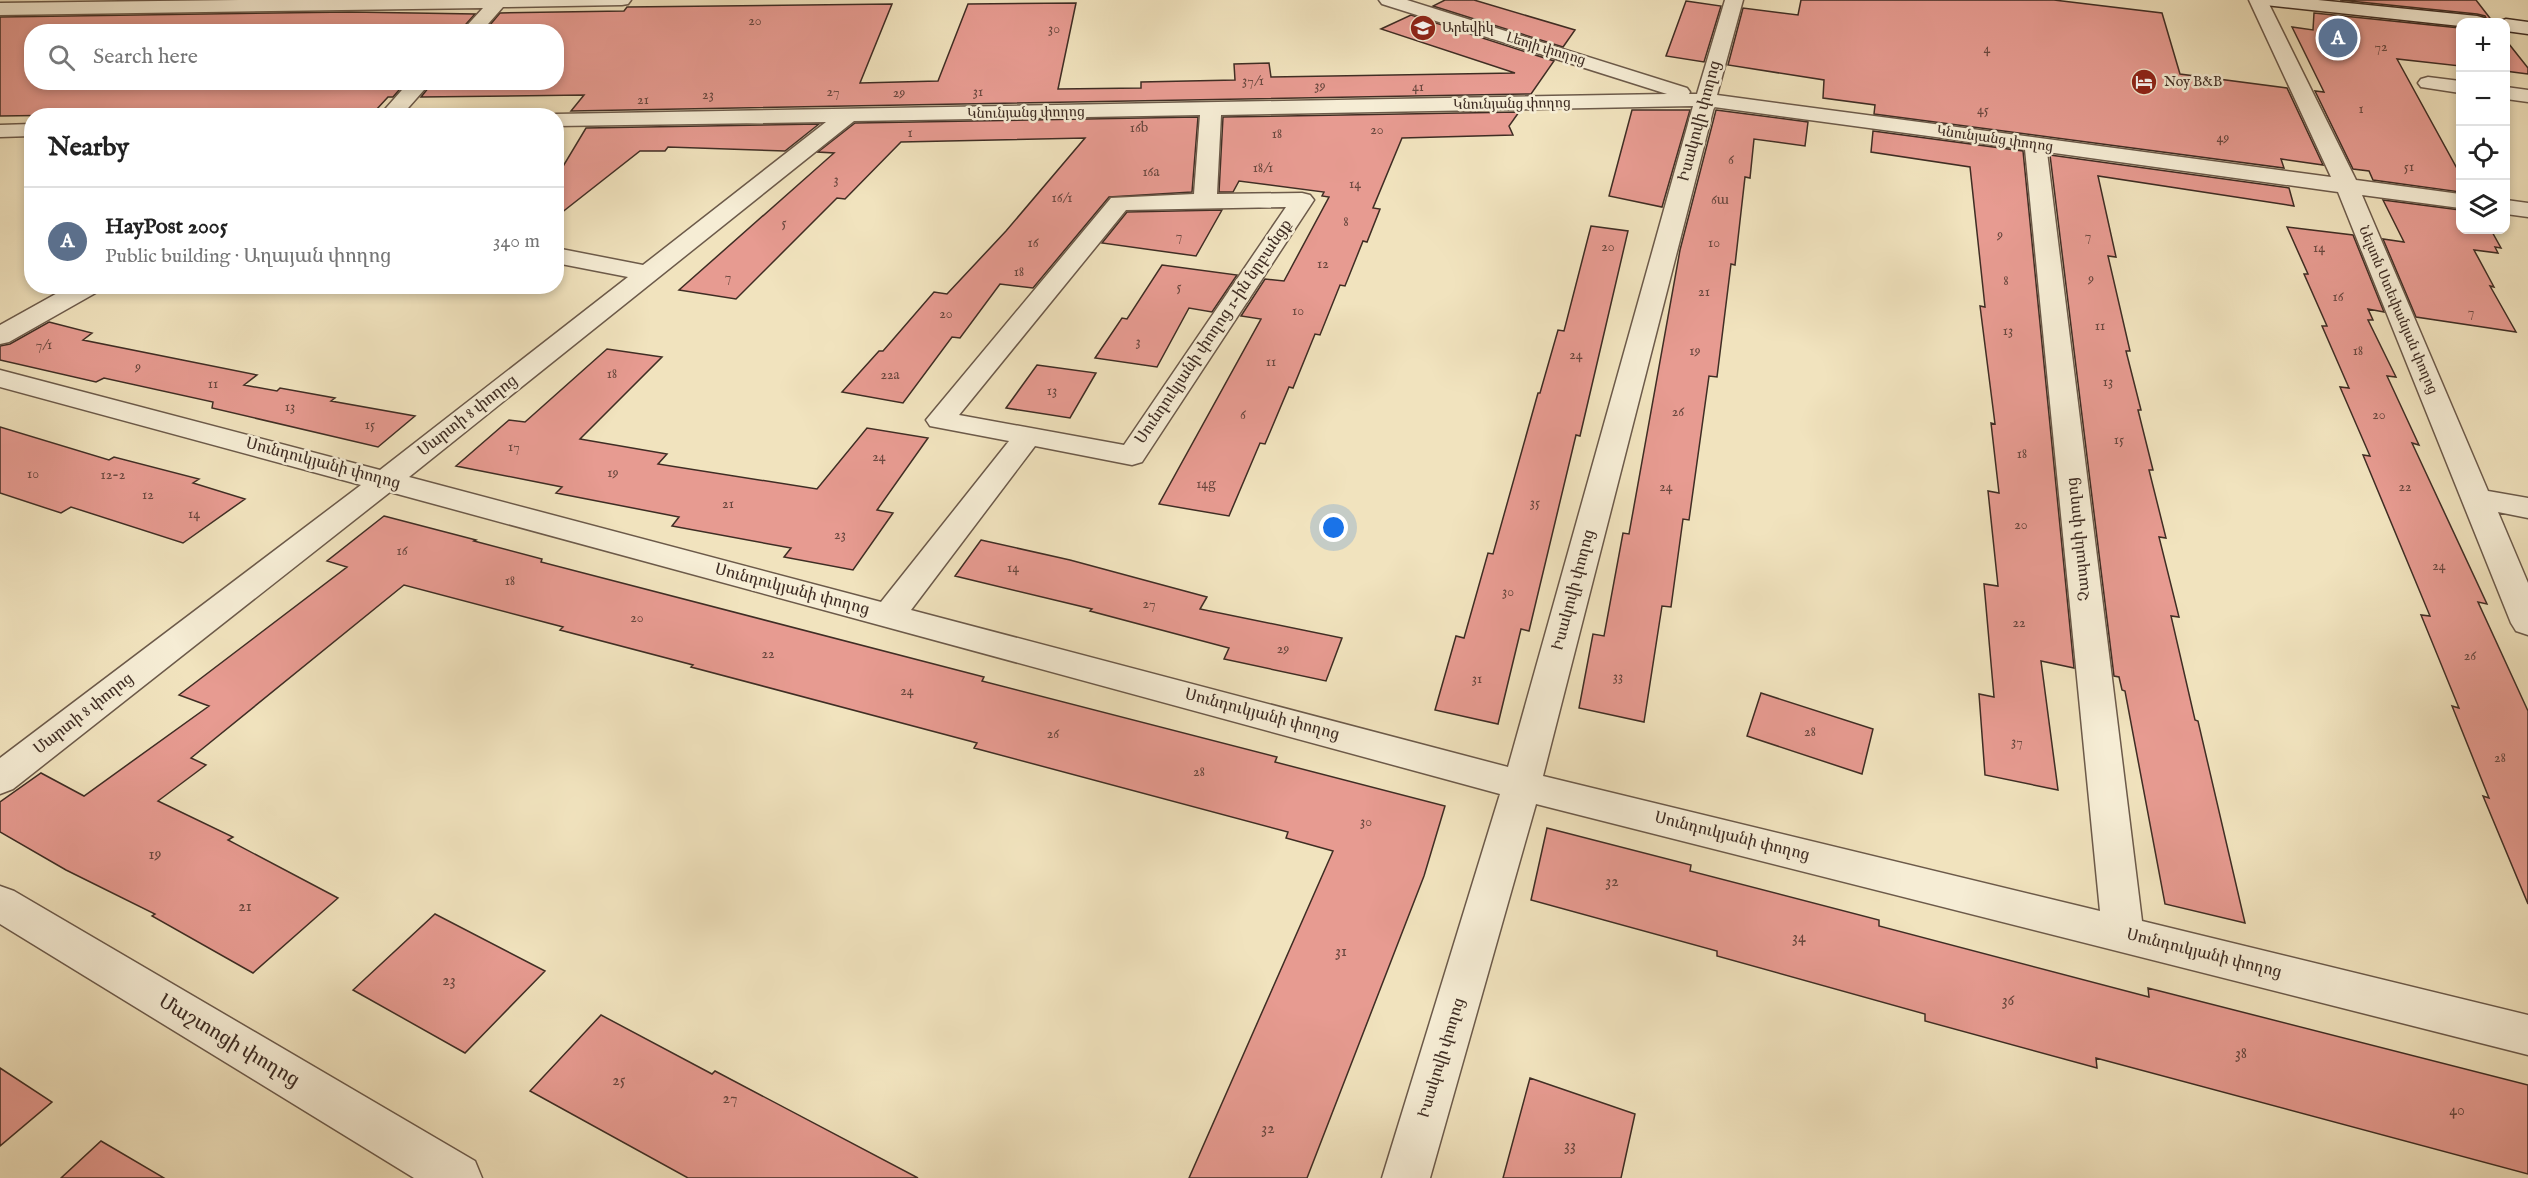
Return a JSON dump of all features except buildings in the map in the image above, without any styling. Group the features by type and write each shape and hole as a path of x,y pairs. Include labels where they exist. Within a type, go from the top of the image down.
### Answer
{"street":[{"path":"0,9 622,0"},
{"name":"Լեոյի փողոց","path":"1388,0 1705,100"},
{"name":"Իսակովի փողոց","path":"1406,1178 1466,981 1521,784 1734,0"},
{"name":"Նելսոն Ստեփանյան փողոց","path":"2258,0 2347,186 2528,623"},
{"path":"2265,0 2456,20"},
{"path":"477,24 499,1"},
{"path":"2510,26 2528,28"},
{"path":"1569,103 1594,64"},
{"path":"2428,83 2456,86"},
{"path":"397,108 413,90"},
{"path":"2510,94 2528,96"},
{"name":"Կնունյանց փողոց","path":"564,120 1705,100 2456,200"},
{"path":"1205,201 1211,109"},
{"name":"Մարտի 8 փողոց","path":"0,778 385,481 847,116"},
{"path":"0,131 24,130"},
{"name":"Չապաևի փողոց","path":"2035,144 2123,933"},
{"name":"Սունդուկյանի փողոց 1-ին նրբանցք","path":"1302,200 1132,456 1028,436 940,420 1119,203 1302,200"},
{"path":"2510,208 2528,210"},
{"path":"564,257 648,273"},
{"path":"0,336 76,294"},
{"name":"Սունդուկյանի փողոց","path":"0,378 1521,784 2528,1035"},
{"path":"888,616 1028,436"},
{"path":"2476,498 2528,508"},
{"name":"Մաշտոցի փողոց","path":"0,903 459,1178"}],"place":[{"name":"Արեվիկ","path":"1423,28"},
{"name":"HayPost 2005","path":"2338,38"},
{"name":"Noy B&B","path":"2144,82"}]}
